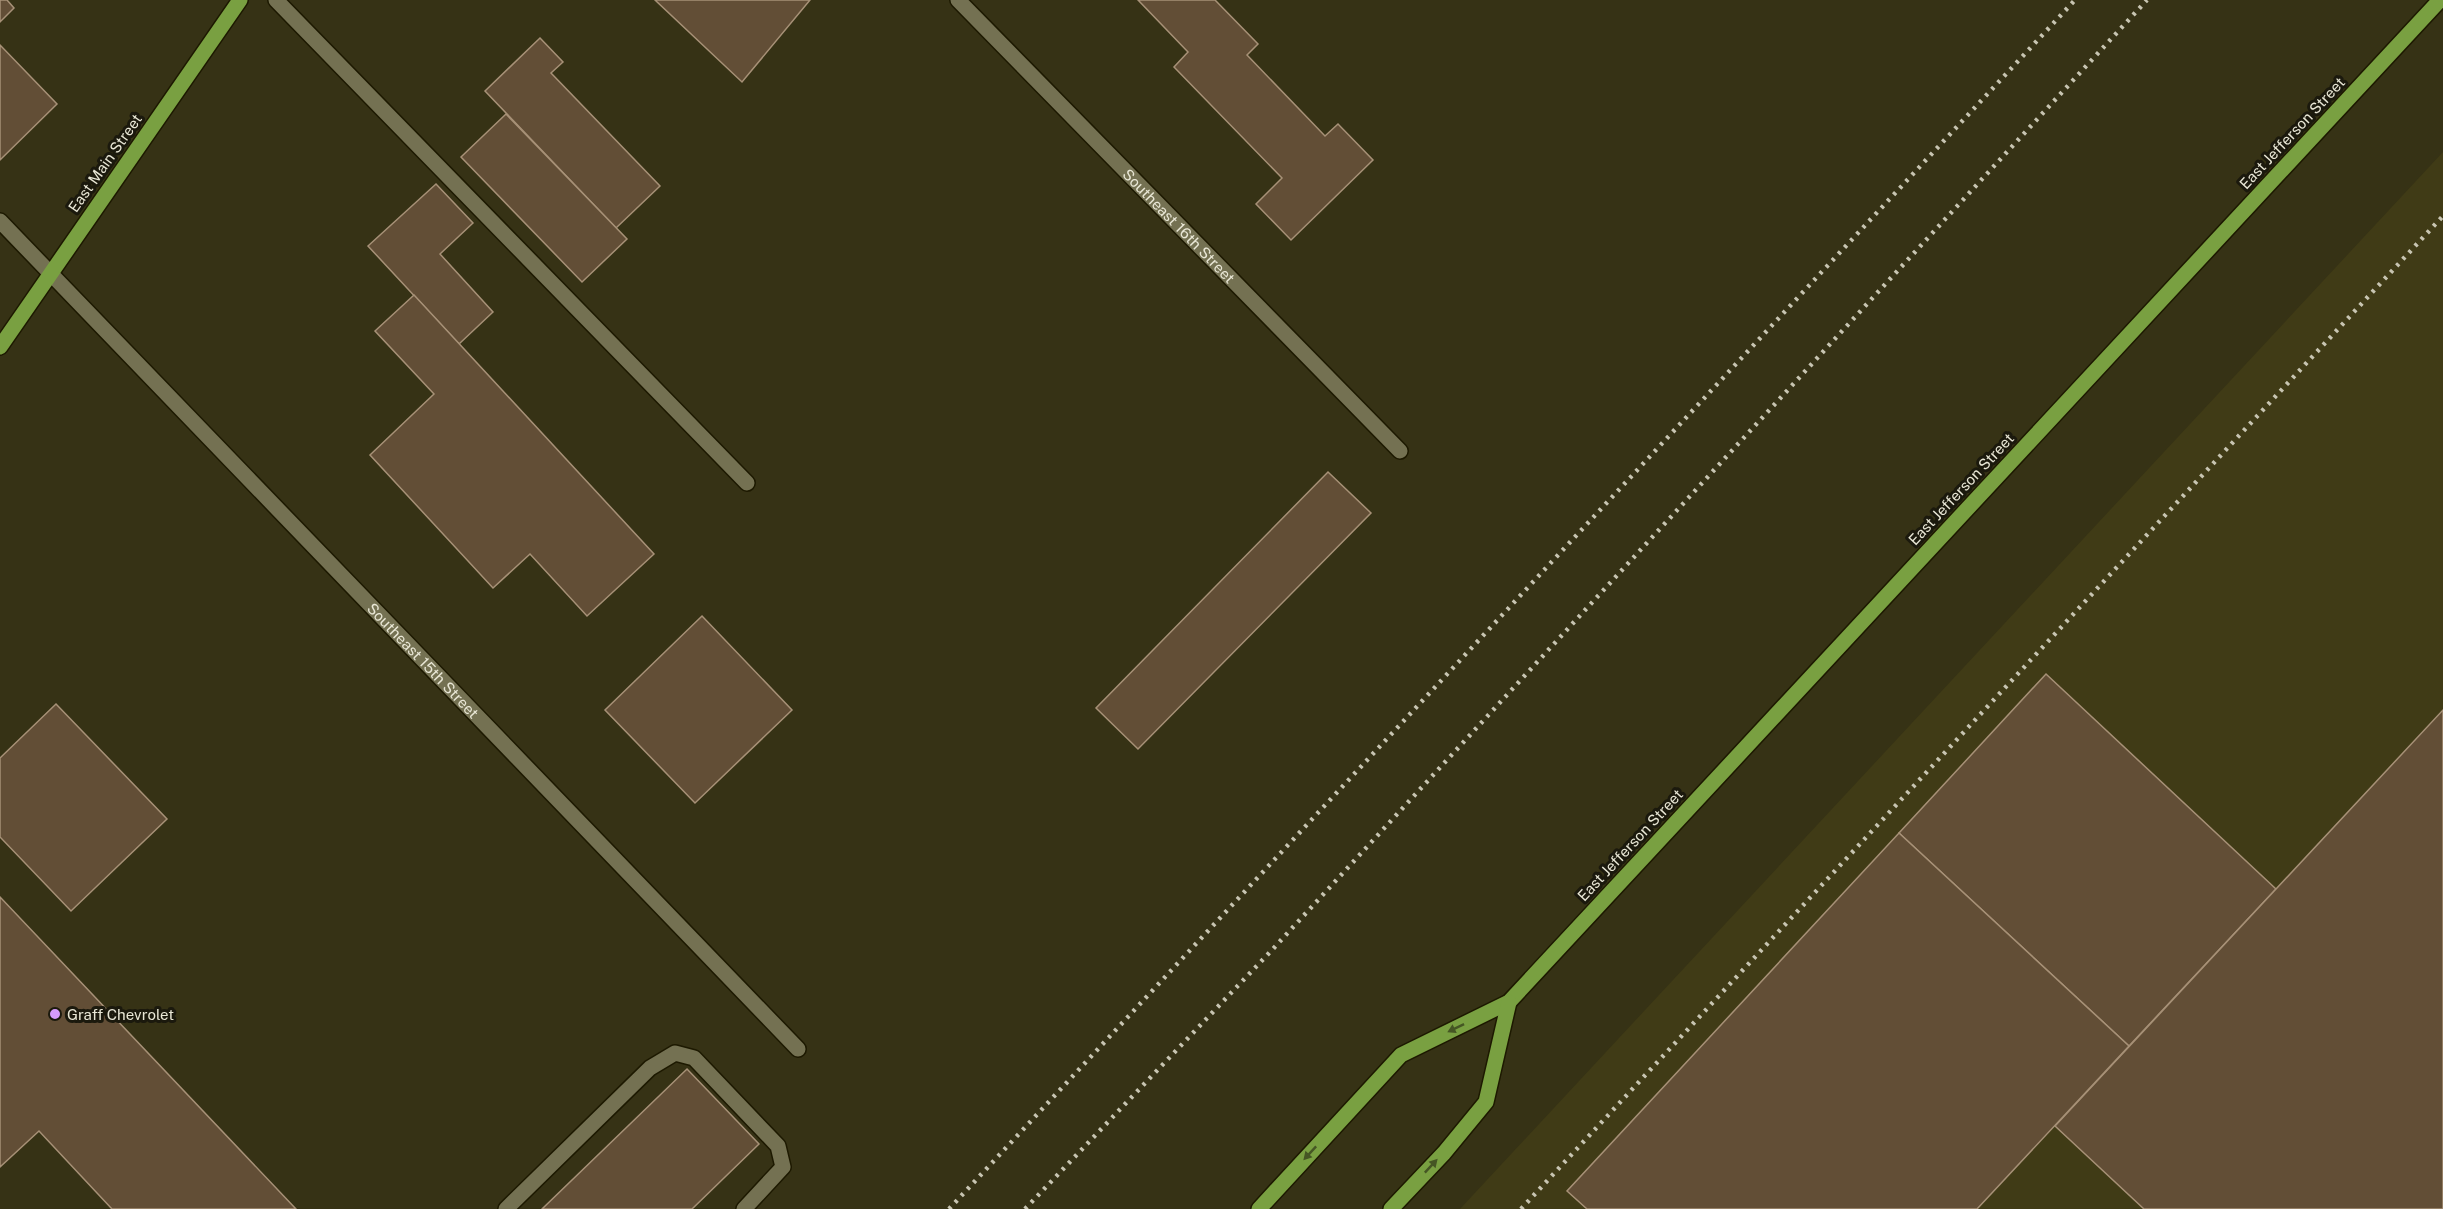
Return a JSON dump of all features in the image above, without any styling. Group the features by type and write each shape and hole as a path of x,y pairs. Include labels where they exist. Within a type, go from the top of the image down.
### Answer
{"main road":[{"name":"East Main Street","path":"0,347 240,0"},
{"name":"East Jefferson Street","path":"1259,1209 1401,1056 1509,1002 2440,0"},
{"name":"East Jefferson Street","path":"1391,1209 1444,1153 1486,1102 1509,1002"}],"street":[{"path":"276,0 747,483"},
{"name":"Southeast 16th Street","path":"958,0 1400,452"},
{"name":"Southeast 15th Street","path":"0,221 798,1049"},
{"path":"506,1209 650,1068 675,1053 694,1058 778,1146 783,1167 744,1209"}],"shaded area":[{"path":"2443,152 2443,1209 1460,1209"}],"building":[{"path":"0,0 7,0 14,8 0,22"},
{"path":"655,0 810,0 742,82"},
{"path":"1138,0 1215,0 1258,44 1247,55 1325,136 1338,124 1373,160 1291,240 1256,204 1282,178 1174,67 1188,52"},
{"path":"540,38 563,62 551,73 660,186 616,228 485,91"},
{"path":"0,45 57,104 0,160"},
{"path":"506,114 627,239 582,282 461,157"},
{"path":"436,184 473,223 440,254 493,312 459,344 368,246"},
{"path":"414,295 654,554 587,616 530,554 493,588 370,455 434,394 375,331"},
{"path":"1328,472 1371,513 1138,749 1096,708"},
{"path":"702,616 792,710 695,803 605,710"},
{"path":"2046,674 2276,889 2129,1046 1899,833"},
{"path":"56,704 167,819 71,911 0,837 0,758"},
{"path":"2443,710 2443,1209 2144,1209 2055,1126"},
{"path":"1899,833 2129,1046 1977,1209 1587,1209 1567,1191"},
{"name":"Graff Chevrolet","path":"0,897 296,1209 112,1209 39,1131 0,1167"},
{"path":"687,1069 759,1144 692,1209 542,1209"}],"railway":[{"path":"949,1209 2075,0"},
{"path":"1025,1209 1272,950 2147,0"},
{"path":"1521,1209 2443,216"}],"place":[{"name":"Graff Chevrolet","path":"55,1014"}]}
